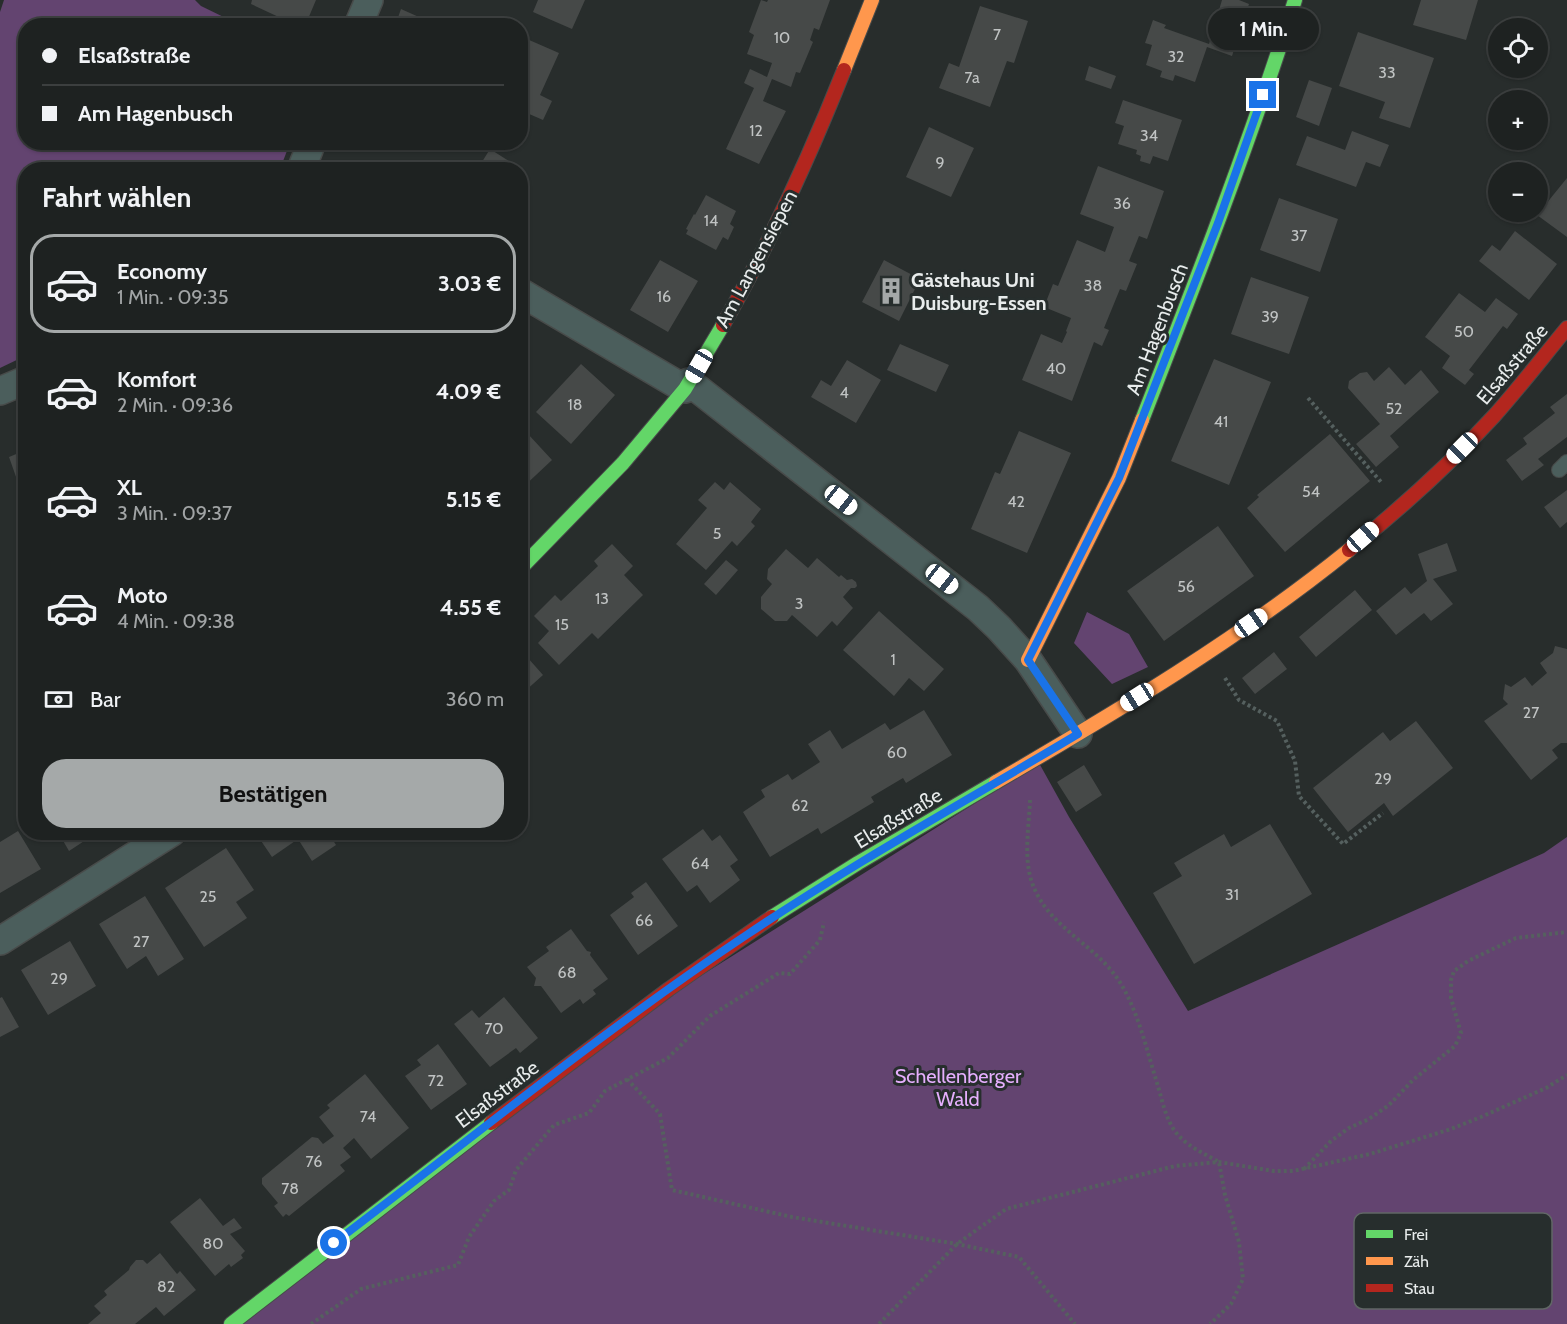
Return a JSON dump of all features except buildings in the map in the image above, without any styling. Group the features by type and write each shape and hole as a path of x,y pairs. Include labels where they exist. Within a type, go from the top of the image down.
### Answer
{"street":[{"path":"361,18 369,0"},
{"name":"Am Langensiepen","path":"528,561 623,463 687,386 776,227 833,99 872,0"},
{"name":"Am Hagenbusch","path":"1028,660 1119,478 1218,223 1295,0"},
{"path":"528,297 687,386 958,591 999,628 1028,660 1078,734"},
{"name":"Elsaßstraße","path":"231,1324 652,1000 755,929 834,879 1078,734 1209,651 1284,600 1433,477 1491,419 1567,328"},
{"path":"0,391 18,383"},
{"path":"0,940 159,840"}],"path":[{"path":"1308,398 1401,505"},
{"path":"1209,651 1239,700 1277,721 1295,761 1299,796 1343,844 1383,813"},
{"path":"1030,763 1028,860 1034,890 1049,914 1104,962 1121,984 1146,1045 1168,1120 1180,1137 1219,1162 1225,1195 1239,1242 1243,1279 1231,1304 1210,1324"},
{"path":"311,1324 361,1289 458,1265 469,1237 494,1201 509,1190 516,1170 554,1125 588,1113 605,1091 668,1058 710,1016 779,973 790,974 820,940 834,879"},
{"path":"1304,1169 1331,1141 1389,1105 1413,1080 1455,1046 1461,1033 1451,998 1451,980 1454,971 1468,961 1516,938 1567,932"},
{"path":"879,1324 957,1244 1006,1209 1176,1166 1219,1162 1273,1171 1293,1171 1370,1154 1451,1129 1509,1106 1567,1075"},
{"path":"627,1079 660,1114 672,1190 792,1217 957,1244 1019,1257 1075,1324"}],"green space":[{"path":"4,0 195,0 201,6 226,18 18,18 18,150 287,150 283,162 18,162 18,359 0,368 0,12"},
{"path":"1087,612 1129,634 1148,667 1112,684 1074,643"},
{"name":"Schellenberger Wald","path":"1039,763 1069,817 1188,1011 1544,853 1567,837 1567,1324 241,1324 656,1004"}],"traffic: fast":[{"path":"1142,420 1241,159 1295,0"},
{"path":"528,561 623,463 685,389 723,325"},
{"path":"772,917 858,863 996,782"},
{"path":"231,1324 491,1123"}],"traffic: slow":[{"path":"844,70 872,0"},
{"path":"1028,660 1119,478 1142,420"},
{"path":"996,782 1177,673 1265,614 1349,550"}],"traffic: jam":[{"path":"723,325 788,200 844,70"},
{"path":"1349,550 1387,519 1460,452 1513,395 1567,328"},
{"path":"491,1123 669,989 772,917"}],"place":[{"name":"Gästehaus Uni Duisburg-Essen","path":"891,291"}],"route":[{"path":"334,1243 652,1000 746,935 798,900 1078,734 1028,660 1119,478 1218,223 1263,95"}]}
